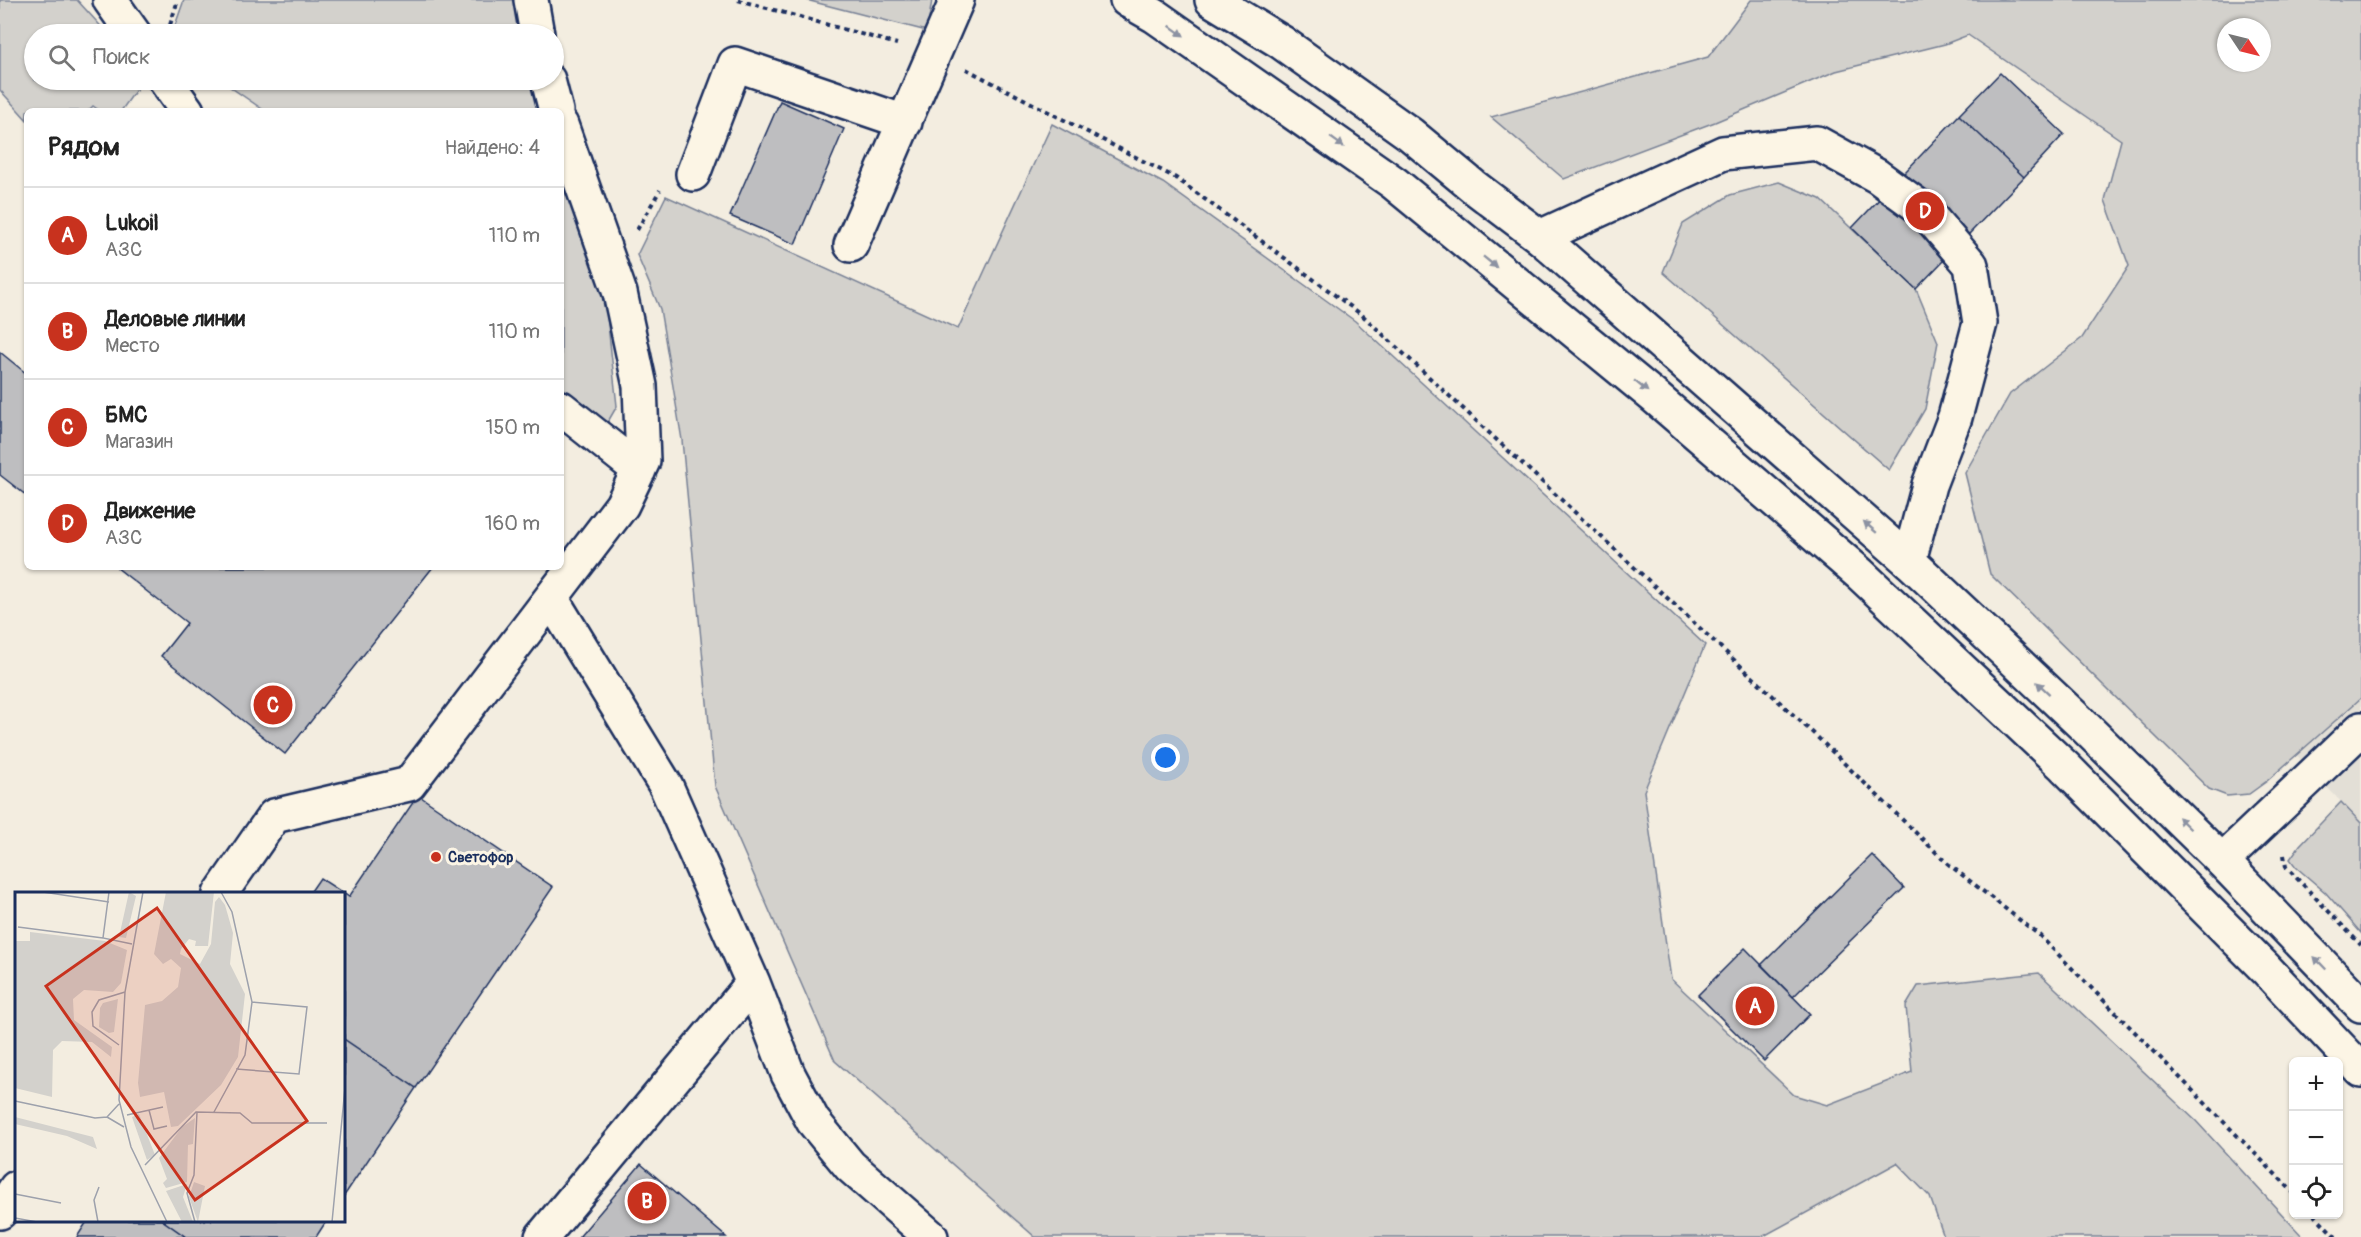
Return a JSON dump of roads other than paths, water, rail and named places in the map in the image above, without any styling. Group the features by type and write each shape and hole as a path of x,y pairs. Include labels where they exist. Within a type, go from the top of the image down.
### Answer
{"main road":[{"path":"110,0 127,24"},
{"path":"531,0 535,24"},
{"path":"851,244 957,0"},
{"path":"1127,0 1164,22 1394,183 1656,398 1860,574 2064,766 2265,969 2361,1070"},
{"path":"1212,0 1281,42 1410,134 1540,237 1910,561 2223,861 2361,1005"},
{"path":"693,174 735,64 905,122"},
{"path":"172,90 185,108"},
{"path":"551,90 555,108"},
{"path":"221,892 274,816 409,784 622,505 639,470 643,461 640,386 620,293 564,134"},
{"path":"1540,237 1723,153 1817,143 1877,176 1926,211 1971,266 1980,322 1955,417 1929,485 1910,561"},
{"path":"564,410 639,470"},
{"path":"551,598 666,786 753,983 788,1074 813,1121 850,1166 931,1237"},
{"path":"2223,861 2361,729"},
{"path":"543,1237 753,983"},
{"path":"0,1212 15,1190"}],"place":[{"name":"Движение","path":"1925,211"},
{"name":"БМС","path":"273,705"},
{"name":"Светофор","path":"436,857"},
{"name":"Lukoil","path":"1755,1006"},
{"name":"Деловые линии","path":"647,1201"}]}
